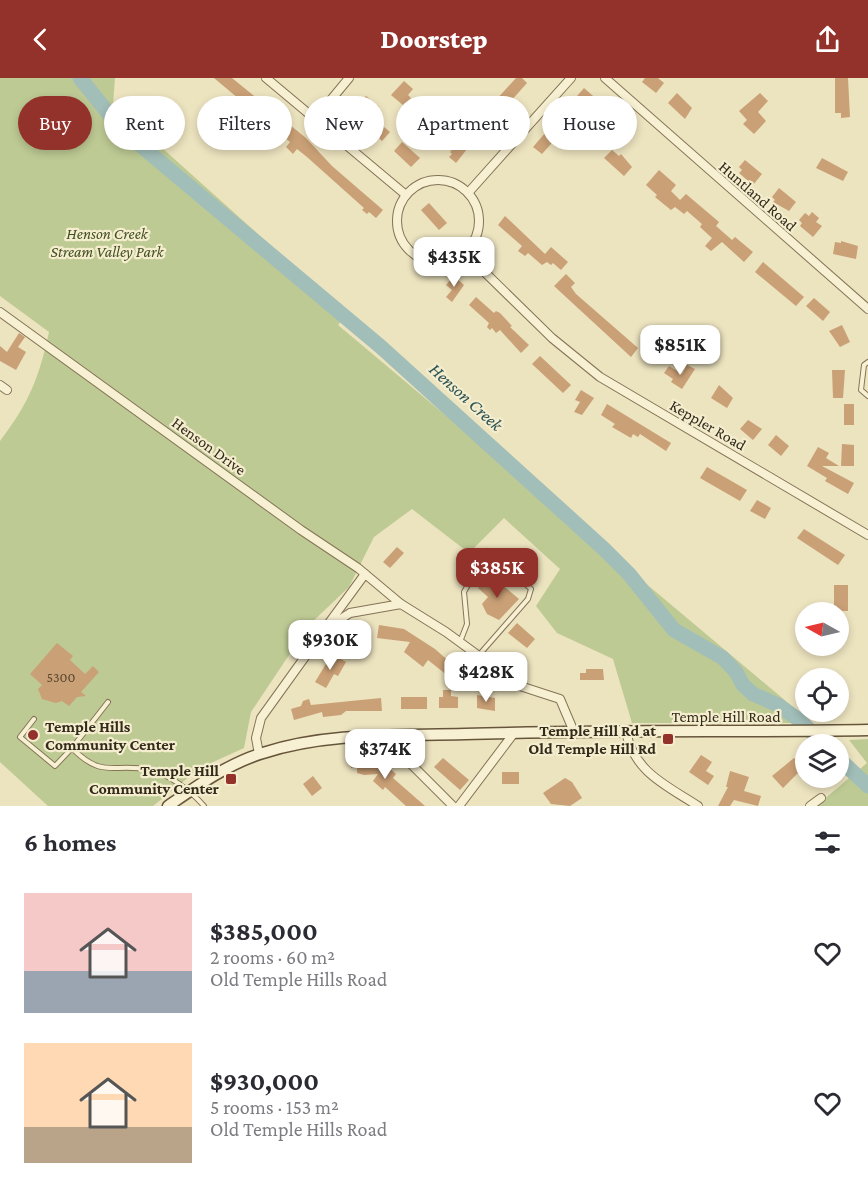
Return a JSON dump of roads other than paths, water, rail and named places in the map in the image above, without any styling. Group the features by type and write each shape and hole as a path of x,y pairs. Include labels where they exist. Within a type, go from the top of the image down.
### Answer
{"main road":[{"name":"Temple Hill Road","path":"168,806 190,791 259,754 305,742 383,736 514,733 868,730"}],"street":[{"path":"266,78 304,110"},
{"path":"334,96 349,78"},
{"path":"468,193 571,78"},
{"name":"Huntland Road","path":"605,78 868,309"},
{"path":"352,150 405,195"},
{"path":"431,180 451,182 468,193 478,212 479,223 473,244 465,253 445,262 434,262 413,254 399,237 397,226 397,215 405,195 422,183 431,180"},
{"name":"Keppler Road","path":"465,253 489,279 552,338 600,377 868,535"},
{"name":"Henson Drive","path":"0,312 365,574 401,604 525,688 560,699 574,732"},
{"path":"259,754 256,738 261,718 365,574"},
{"path":"325,629 350,613 401,604"},
{"path":"626,732 631,751 638,763 651,775 698,806"},
{"path":"459,806 514,733"},
{"path":"383,736 453,806"},
{"path":"810,806 820,798"}],"lane":[{"path":"868,362 864,365 861,390 868,396"},
{"path":"460,642 467,624 464,592 487,551 531,589 528,599 479,656"},
{"path":"34,720 20,737 55,766 108,702"},
{"path":"72,748 90,765 118,770 149,770 190,791 204,806"}],"waterway":[{"name":"Henson Creek","path":"80,78 121,129 381,347 604,549 629,574 674,630 723,658 736,672 743,685 753,694 778,705 814,734"},
{"name":"Henson Creek","path":"849,768 868,786"}],"place":[{"name":"Temple Hills Community Center","path":"33,735"},
{"name":"Temple Hill Rd at Old Temple Hill Rd","path":"668,739"},
{"name":"Temple Hill Community Center","path":"231,779"}],"park label":[{"name":"Henson Creek Stream Valley Park","path":"107,242"}]}
